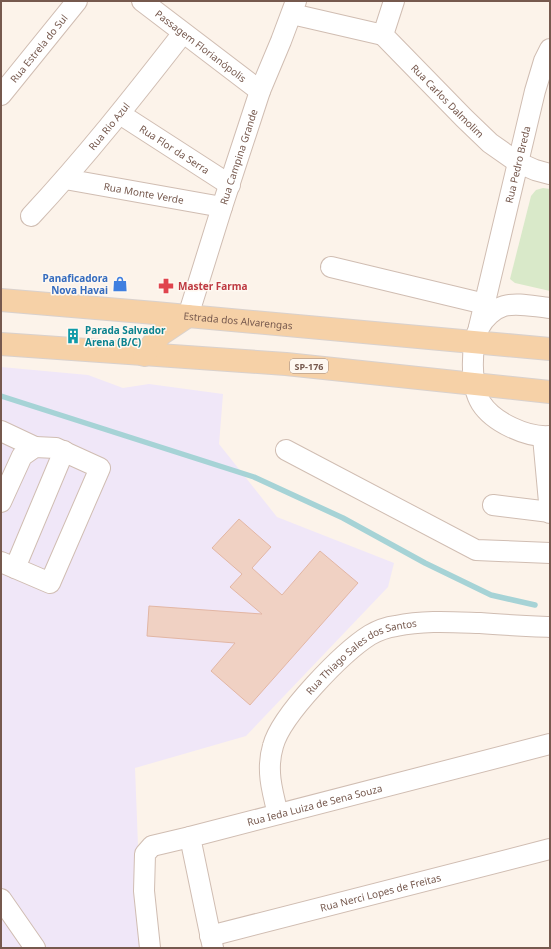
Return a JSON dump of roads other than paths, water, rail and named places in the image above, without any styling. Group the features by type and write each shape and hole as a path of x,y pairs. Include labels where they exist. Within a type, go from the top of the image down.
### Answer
{"main road":[{"name":"Estrada dos Alvarengas","path":"1,300 188,316 478,335 550,349"},
{"path":"144,354 161,334 188,316"},
{"name":"SP-176","path":"1,344 286,364 550,392"}],"street":[{"name":"Rua Estrela do Sul","path":"1,95 77,1"},
{"name":"Passagem Florianópolis","path":"142,1 260,91"},
{"path":"294,8 383,35 394,1"},
{"name":"Rua Campina Grande","path":"188,316 260,91 294,8"},
{"name":"Rua Rio Azul","path":"31,216 65,180 120,114 184,33"},
{"name":"Rua Carlos Dalmolim","path":"383,35 490,143 517,162 535,170 550,174"},
{"name":"Rua Pedro Breda","path":"478,335 517,162 535,91 544,61 550,49"},
{"name":"Rua Flor da Serra","path":"120,114 230,185"},
{"name":"Rua Monte Verde","path":"65,180 222,207"},
{"path":"331,268 486,304"},
{"path":"491,281 498,294 504,300 515,304 550,308"},
{"path":"493,505 550,506 547,436 534,436 496,418 481,403 474,384 473,370 478,335 486,318 496,309 515,304"},
{"path":"1,431 36,447 56,448 64,451 100,468 50,583 8,565 64,451"},
{"path":"1,502 22,456 36,447"},
{"path":"286,450 476,550 550,553"},
{"name":"Rua Thiago Sales dos Santos","path":"278,814 271,785 269,764 273,744 283,725 303,698 343,656 371,635 394,626 423,622 550,627"},
{"name":"Rua Ieda Luiza de Sena Souza","path":"150,948 144,891 145,854 152,846 550,744"},
{"path":"190,837 212,942"},
{"name":"Rua Nerci Lopes de Freitas","path":"212,942 550,849"},
{"path":"1,899 35,948"}],"waterway":[{"path":"1,396 254,477 343,518 425,563 491,595 535,605"}],"place":[{"name":"Panaficadora Nova Havai","path":"120,284"},
{"name":"Master Farma","path":"166,286"},
{"name":"Parada Salvador Arena (B/C)","path":"73,336"}]}
